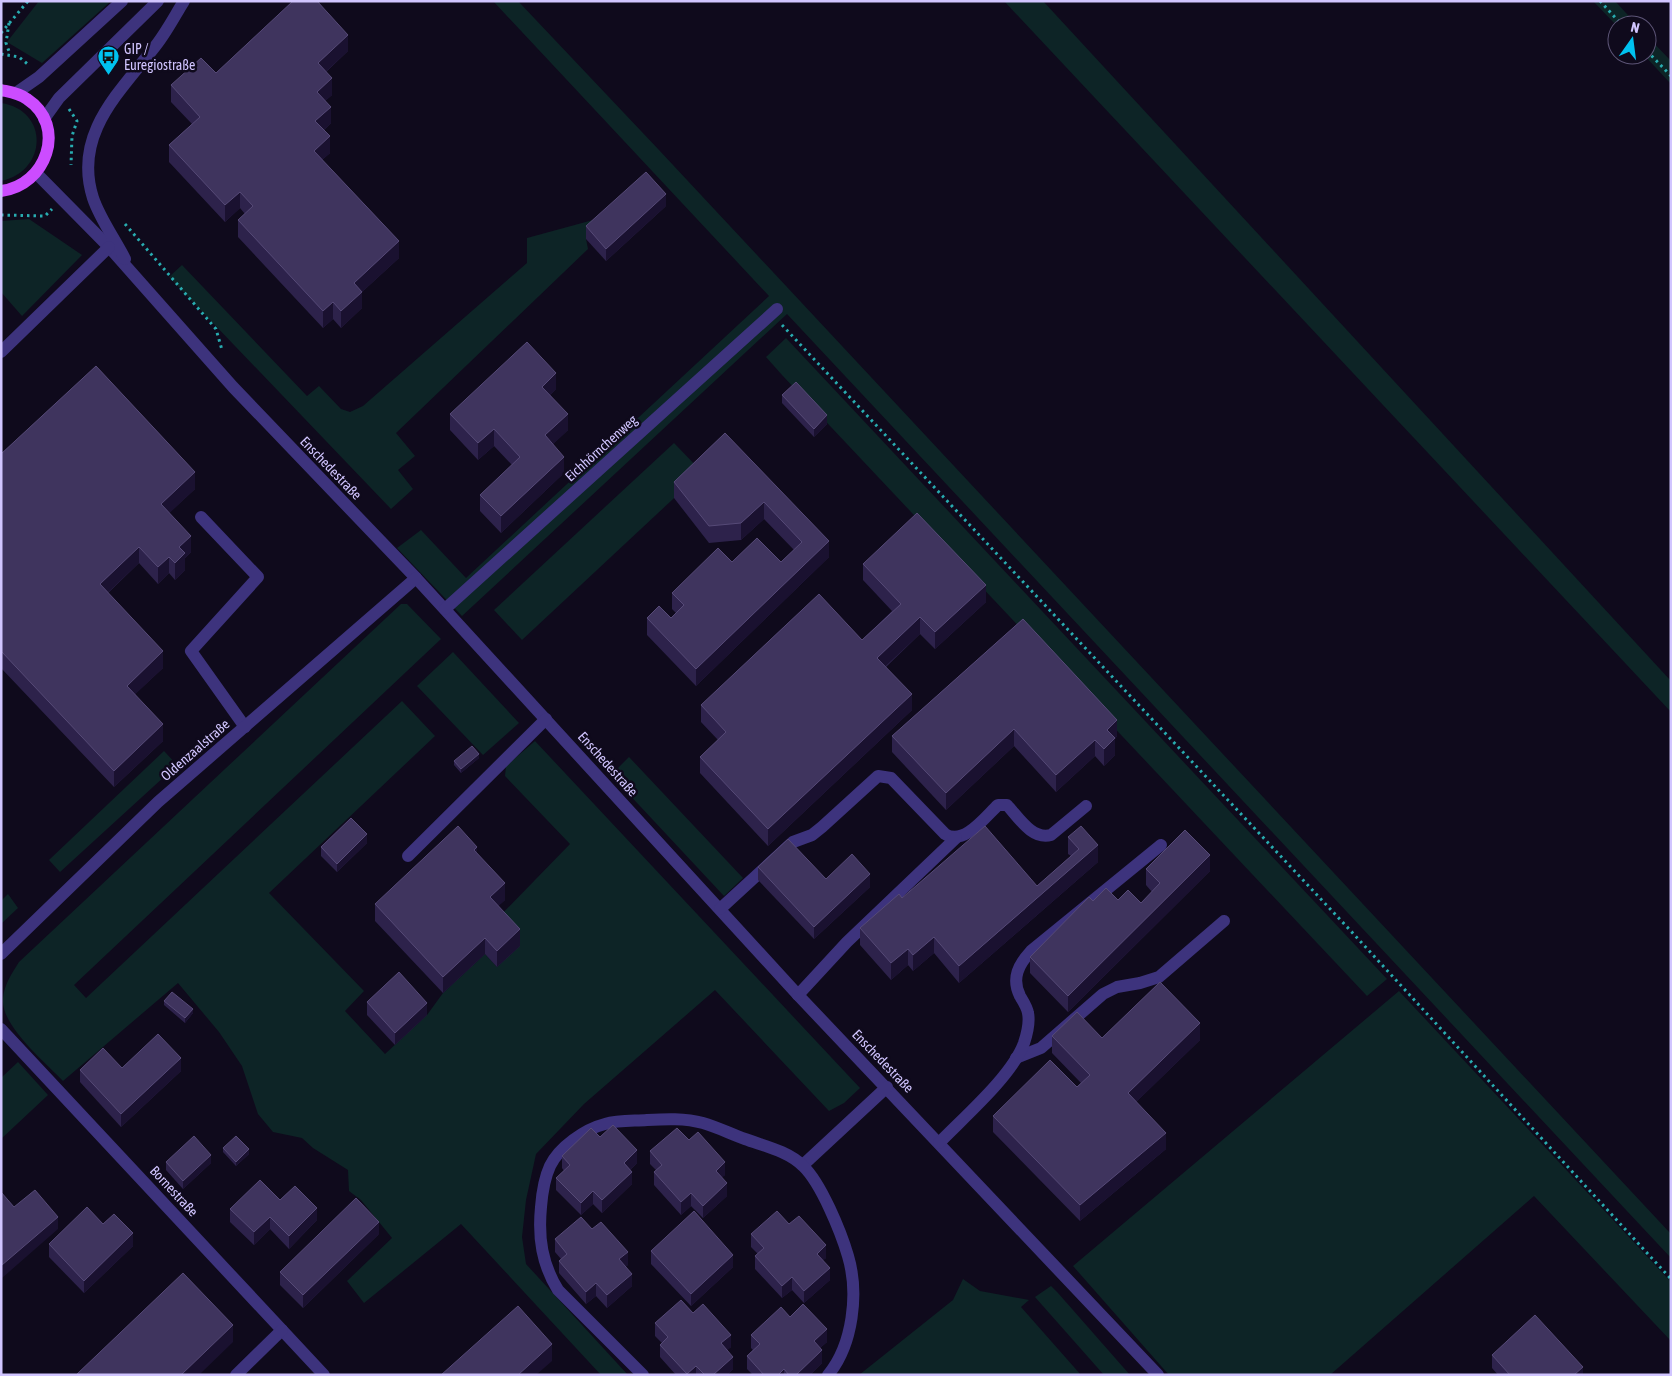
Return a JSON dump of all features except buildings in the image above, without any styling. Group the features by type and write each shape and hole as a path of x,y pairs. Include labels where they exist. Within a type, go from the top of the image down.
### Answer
{"main road":[{"path":"1,90 16,93 37,108 44,119 48,133 48,148 44,162 37,174 25,184 12,190 1,192"}],"street":[{"path":"16,93 39,77 122,1"},
{"path":"44,119 58,98 158,1"},
{"path":"137,281 94,198 90,183 90,152 96,128 108,105 155,47 184,1"},
{"name":"Enschedestraße","path":"37,174 108,247 233,387 445,609 798,994 1158,1375"},
{"path":"1,352 108,247"},
{"name":"Eichhörnchenweg","path":"445,609 774,311"},
{"path":"201,517 258,577 191,651 245,727"},
{"name":"Oldenzaalstraße","path":"1,954 158,802 416,578"},
{"path":"408,856 546,719"},
{"path":"720,909 786,848 822,827 878,776 891,778 945,834 956,838"},
{"path":"798,994 847,942 956,838 963,836 998,805 1007,805 1035,834 1044,837 1052,835 1086,806"},
{"path":"939,1143 991,1090 1016,1058 1028,1030 1028,1015 1018,991 1016,980 1019,964 1031,951 1161,845"},
{"path":"1016,1058 1041,1048 1104,994 1117,987 1140,983 1159,976 1224,921"},
{"name":"Bornestraße","path":"1,1029 324,1375"},
{"path":"802,1165 887,1087"},
{"path":"642,1375 558,1290 549,1275 542,1253 539,1232 543,1189 550,1166 561,1152 587,1130 606,1123 676,1119 702,1123 786,1154 802,1165 815,1180 845,1245 854,1274 854,1305 846,1340 837,1364 828,1375"},
{"path":"236,1375 282,1330"}],"path":[{"path":"1,33 9,21 28,1"},
{"path":"1600,1 1613,15"},
{"path":"9,21 6,43 10,54"},
{"path":"1,54 10,54 28,63 39,77"},
{"path":"1657,61 1671,76"},
{"path":"58,98 77,121 70,152 72,169"},
{"path":"1,215 45,216 62,200"},
{"path":"120,216 129,230 216,329 223,354"},
{"path":"774,311 1349,929 1671,1279"}],"green space":[{"path":"39,1 111,1 42,63 7,42"},
{"path":"493,1 518,1 659,150 1671,1234 1671,1258 787,314 462,616 397,548 421,530 466,578 769,296"},
{"path":"1004,1 1043,1 1671,681 1671,712"},
{"path":"1593,1 1615,1 1628,15 1607,15"},
{"path":"1657,46 1671,61 1671,84 1653,65 1657,65"},
{"path":"1,103 17,108 28,117 34,128 37,141 34,154 28,166 16,175 1,181"},
{"path":"604,217 586,239 588,249 396,433 415,456 398,470 413,489 391,509 169,277 182,265 307,396 319,386 341,409 350,412 363,406 527,263 527,238"},
{"path":"29,219 82,255 22,316 1,292 1,221"},
{"path":"786,338 1387,979 1367,996 782,375 766,357"},
{"path":"674,443 702,472 522,640 494,610"},
{"path":"401,604 407,604 441,639 74,985 86,998 402,701 435,736 269,893 364,991 345,1011 385,1054 427,1015 443,993 485,954 497,967 496,920 570,844 505,776 506,766 535,741 860,1088 844,1103 829,1111 715,990 584,1104 536,1154 526,1200 522,1237 526,1264 628,1375 601,1375 461,1224 364,1303 347,1281 392,1238 361,1200 349,1191 348,1170 313,1148 302,1138 273,1132 258,1114 242,1066 219,1032 178,983 63,1081 25,1042 9,1020 4,1009 3,998 5,988 19,962"},
{"path":"453,652 519,723 483,755 417,686"},
{"path":"164,751 177,765 60,872 49,860"},
{"path":"629,757 743,878 724,896 611,775"},
{"path":"8,894 18,908 1,924 1,901"},
{"path":"1399,991 1671,1282 1671,1341 1534,1196 1330,1375 1169,1375 1073,1266"},
{"path":"18,1062 48,1095 1,1139 1,1078"},
{"path":"963,1279 980,1291 1029,1300 1021,1307 1081,1375 859,1375 953,1300"},
{"path":"1051,1286 1130,1375 1104,1375 1035,1297"}],"place":[{"name":"GIP / Euregiostraße","path":"108,76"}]}
